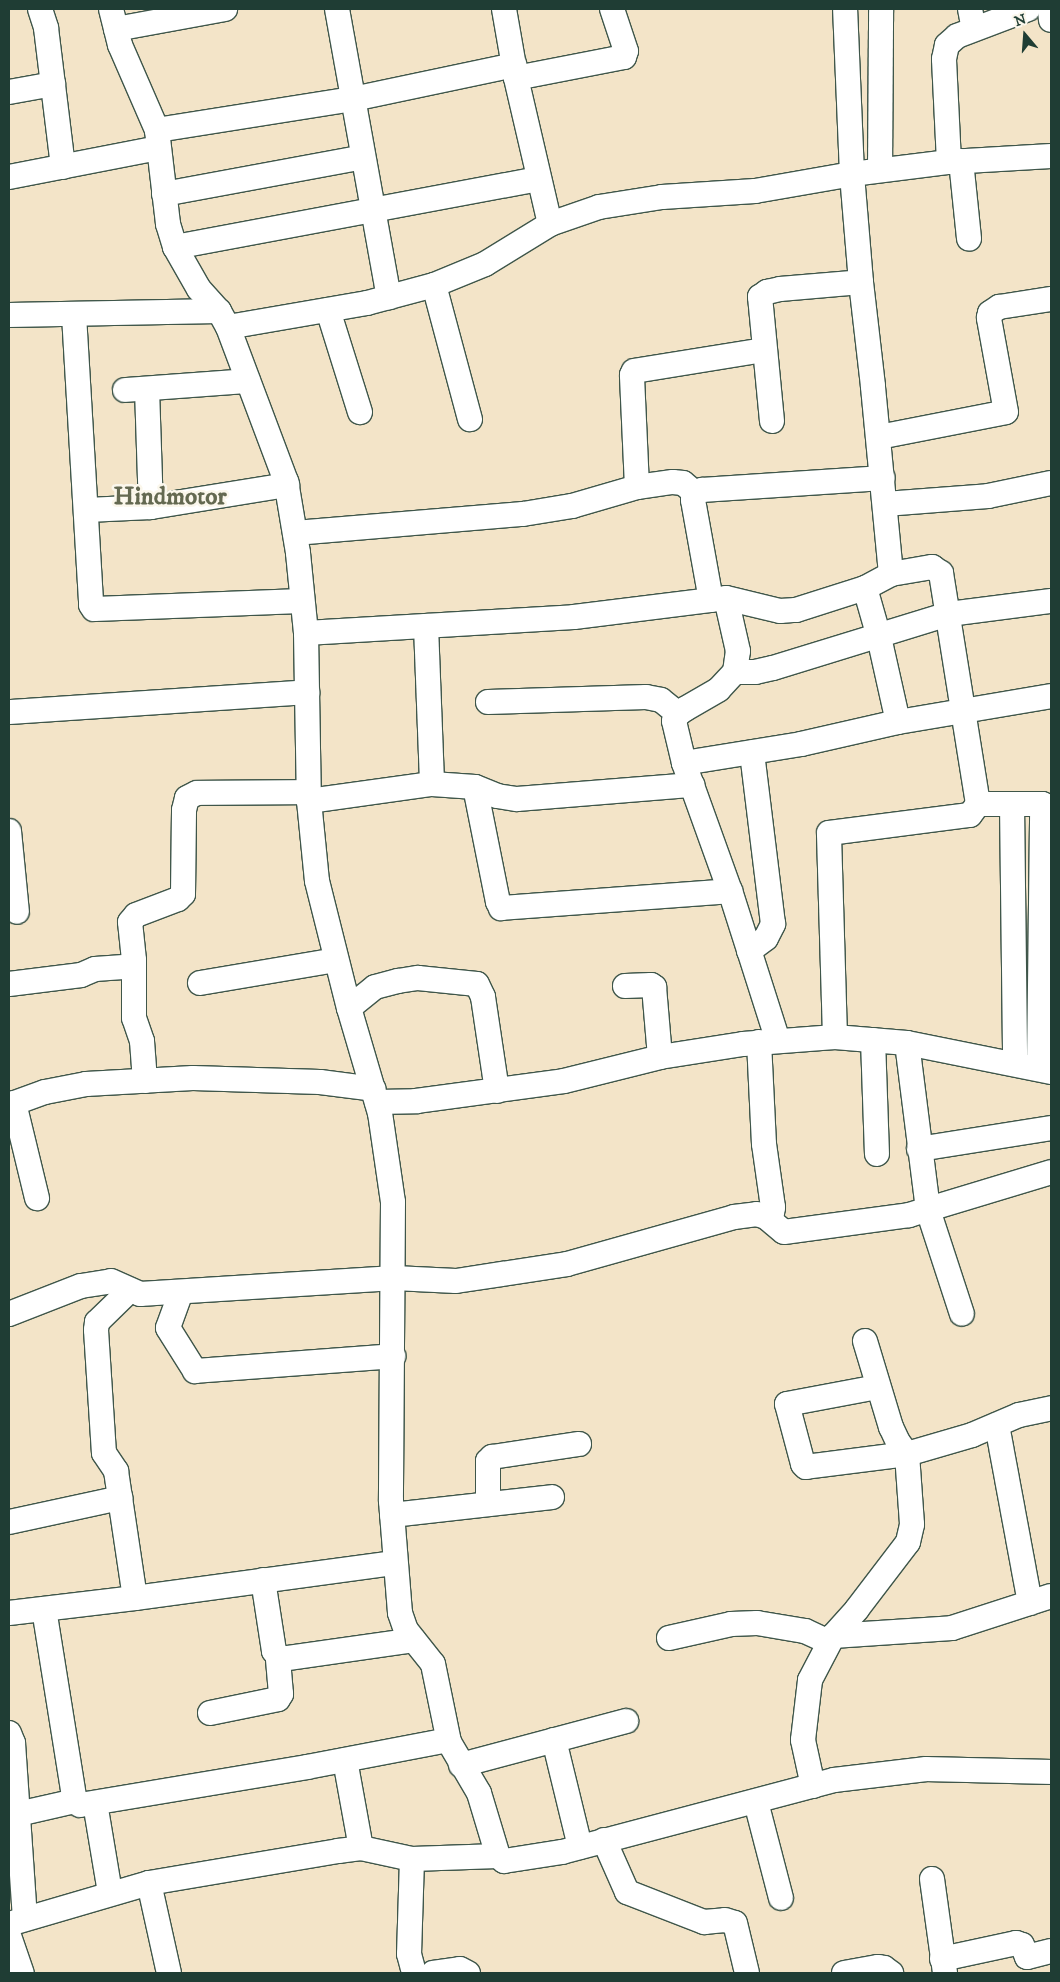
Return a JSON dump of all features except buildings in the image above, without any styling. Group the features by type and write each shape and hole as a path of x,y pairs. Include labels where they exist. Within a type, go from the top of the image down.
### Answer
{"street":[{"path":"40,9 46,28 63,167"},
{"path":"225,9 114,19 120,45 158,139 168,224 175,247 199,289 223,319 287,485 295,533 306,633 309,797 317,882 349,1008 375,1095 393,1202 392,1515 400,1614 406,1630 433,1664 448,1740 479,1793 498,1856 504,1861 562,1852 834,1780 926,1769 1051,1772"},
{"path":"337,9 389,297"},
{"path":"504,9 538,179 550,224"},
{"path":"9,177 63,167 158,139 353,99 515,71 624,57 626,51 612,9"},
{"path":"880,170 881,9"},
{"path":"969,239 955,161 945,52 951,40 972,19 1028,9"},
{"path":"1050,9 1051,20"},
{"path":"845,10 852,174 860,282 883,478 891,574"},
{"path":"9,92 53,84"},
{"path":"9,315 74,314 223,319 328,310 434,285 485,264 550,224 599,207 628,201 755,191 852,174 955,161 1051,156"},
{"path":"164,194 363,157"},
{"path":"175,247 538,179"},
{"path":"772,421 760,300 763,294 780,289 860,282"},
{"path":"434,285 470,419"},
{"path":"878,438 1006,412 989,318 990,313 999,307 1051,299"},
{"path":"328,310 360,412"},
{"path":"74,314 87,510 91,604 94,610 302,601"},
{"path":"637,487 632,375 634,371 764,350"},
{"path":"151,507 136,389 248,381"},
{"path":"695,493 702,490 883,478"},
{"path":"295,533 523,514 572,506 637,487 679,482 687,485 695,493"},
{"path":"885,504 988,496 1051,483"},
{"path":"87,510 151,507 287,485"},
{"path":"695,493 693,500 719,599 737,645 738,660 735,672 719,689 678,714 674,726 684,762 730,891 749,951 768,1041 764,1144 773,1207 771,1219"},
{"path":"306,633 574,617 719,599 772,610 788,611 866,588 891,574 927,567 936,568 941,573 949,614 978,804 970,815 829,833 835,1037"},
{"path":"866,588 898,722"},
{"path":"735,672 755,672 773,668 949,614 1051,600"},
{"path":"426,626 432,784"},
{"path":"9,712 307,692"},
{"path":"684,762 801,744 898,722 1051,696"},
{"path":"488,702 646,697 661,700 678,714"},
{"path":"749,951 766,938 773,924 752,752"},
{"path":"145,1081 142,1041 134,1018 134,966 130,930 133,918 178,899 183,894 184,810 188,798 197,793 309,797 432,784 475,787 497,796 517,799 692,785"},
{"path":"475,787 498,902 501,908 730,891"},
{"path":"37,1198 11,1104 45,1092 86,1084 193,1078 320,1082 375,1095 416,1101 564,1081 660,1057 768,1041 835,1037 907,1043 1045,1070 1047,806 978,804"},
{"path":"1012,804 1015,1063"},
{"path":"9,831 17,912"},
{"path":"200,983 336,960"},
{"path":"9,984 81,974 95,969 134,966"},
{"path":"349,1008 375,987 398,981 418,978 477,984 484,997 497,1091"},
{"path":"625,986 651,985 654,987 660,1057"},
{"path":"873,1040 878,1154"},
{"path":"907,1043 928,1210 962,1314"},
{"path":"919,1149 939,1148 1051,1128"},
{"path":"9,1314 89,1284 114,1281 140,1294 394,1278 456,1281 567,1264 734,1217 757,1214 771,1219 777,1228 784,1232 928,1210 1051,1172"},
{"path":"130,1290 96,1326 104,1453 116,1471 136,1598"},
{"path":"181,1292 168,1328 195,1371 392,1356"},
{"path":"813,1786 803,1740 810,1680 831,1639 857,1609 908,1542 912,1524 907,1454 894,1435 877,1387 865,1341"},
{"path":"877,1387 787,1404 803,1464 810,1468 907,1454 972,1435 1019,1415 1051,1408"},
{"path":"668,1638 731,1624 757,1623 805,1631 831,1639 952,1628 1041,1599 997,1425"},
{"path":"488,1504 488,1461 492,1457 579,1444"},
{"path":"392,1515 552,1497"},
{"path":"9,1522 120,1498"},
{"path":"9,1613 395,1563"},
{"path":"210,1713 278,1699 281,1694 278,1657 274,1650 263,1580"},
{"path":"44,1609 85,1802 110,1893"},
{"path":"278,1657 292,1659 414,1640"},
{"path":"461,1765 626,1721"},
{"path":"9,1733 13,1743 18,1814 17,1921 148,1883 361,1848 412,1859 498,1856"},
{"path":"18,1814 345,1760 448,1740"},
{"path":"554,1740 580,1846"},
{"path":"345,1760 361,1848"},
{"path":"756,1802 781,1898"},
{"path":"604,1840 627,1892 704,1922 725,1920 735,1923 747,1973"},
{"path":"412,1859 409,1954 414,1973"},
{"path":"932,1879 944,1966 1016,1943 1022,1945 1027,1956 1051,1951"},
{"path":"148,1883 169,1973"},
{"path":"9,1936 22,1973"},
{"path":"844,1973 878,1967 884,1968 891,1973"},
{"path":"433,1973 460,1969 468,1973"}],"district":[{"name":"Hindmotor","path":"170,497"}]}
